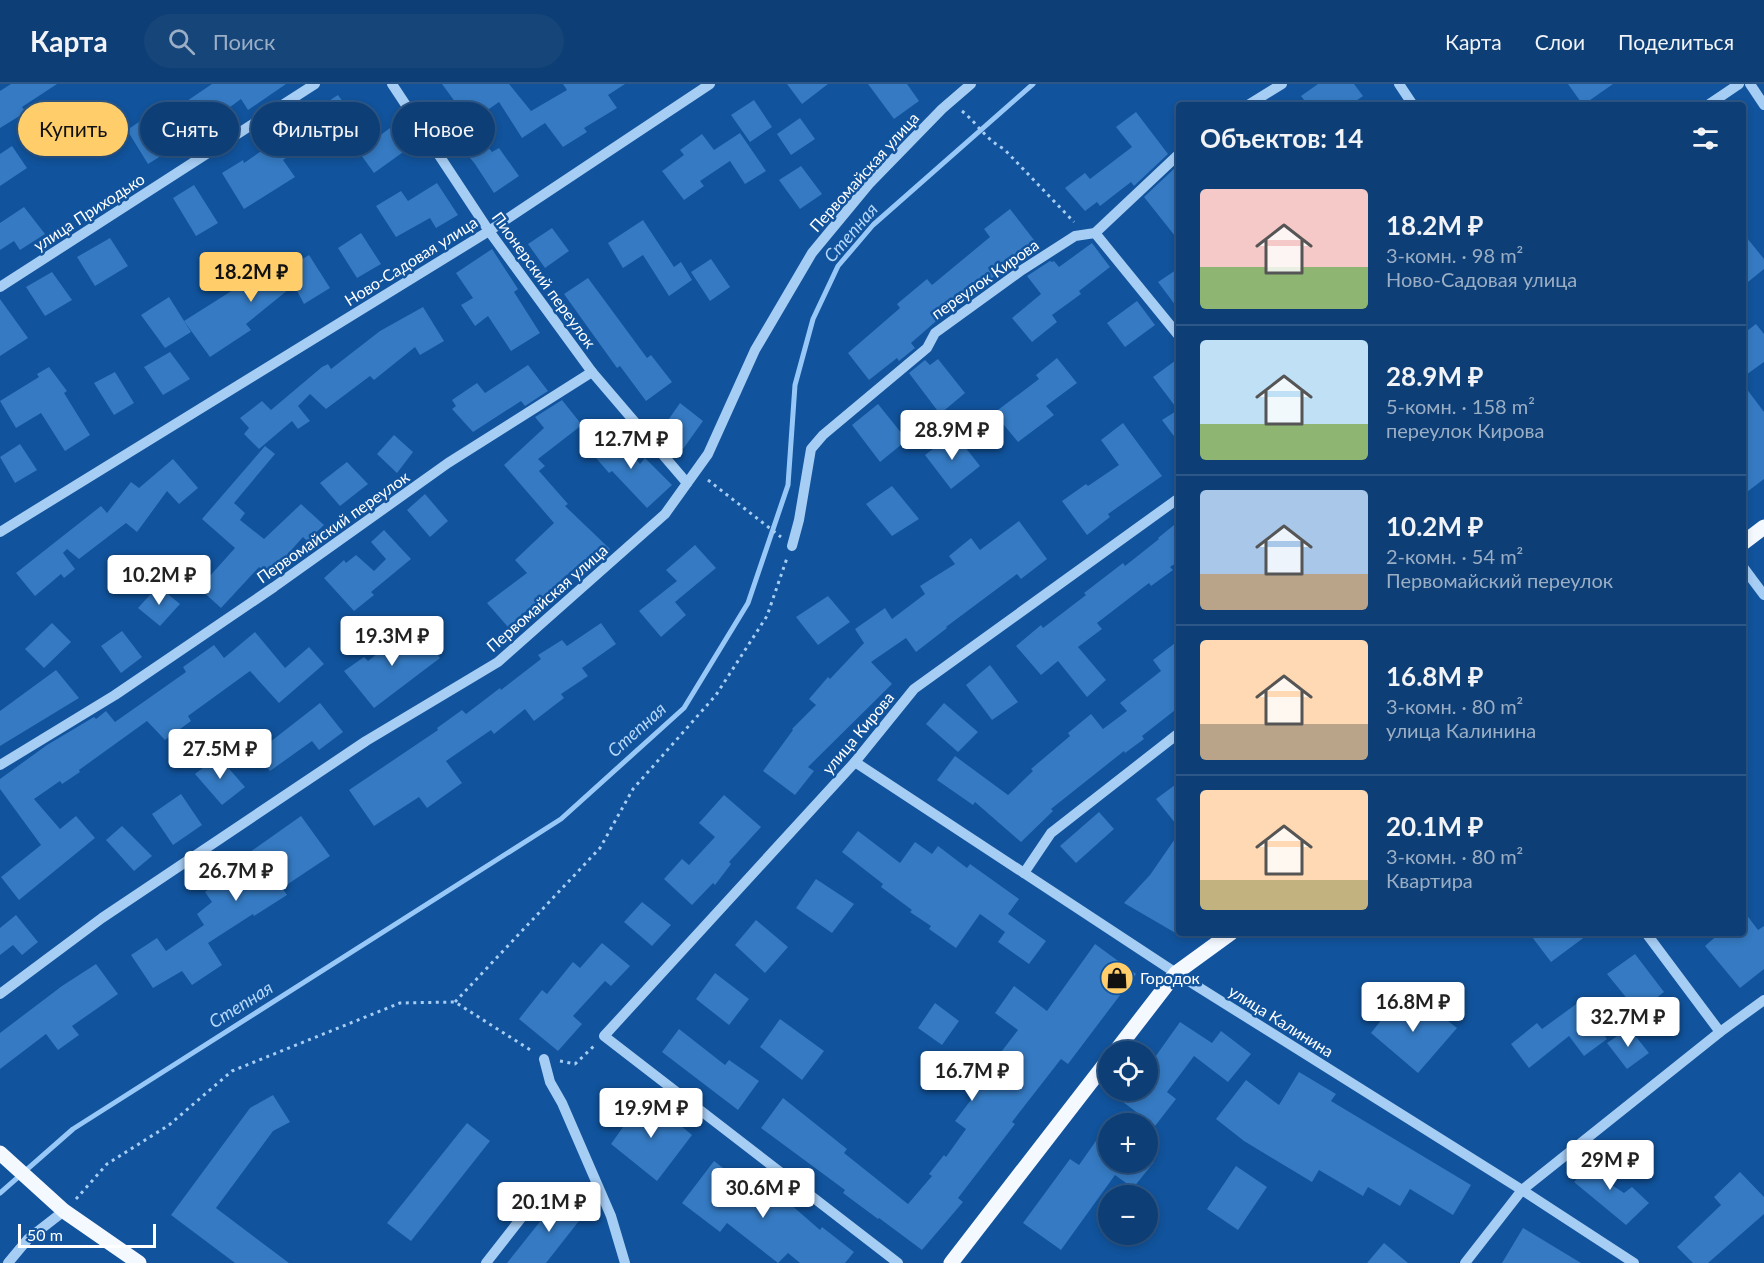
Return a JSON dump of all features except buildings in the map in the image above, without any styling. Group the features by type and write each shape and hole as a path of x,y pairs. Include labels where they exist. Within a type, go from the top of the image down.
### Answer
{"main road":[{"path":"1746,541 1764,527"},
{"path":"1123,1041 1176,973 1227,936"},
{"path":"951,1263 1098,1073"},
{"path":"0,1153 59,1206 139,1263"}],"street":[{"name":"улица Приходько","path":"0,287 315,84"},
{"name":"Пионерский переулок","path":"392,84 489,231 592,372 687,483"},
{"name":"Ново-Садовая улица","path":"0,532 489,231 710,84"},
{"name":"Первомайская улица","path":"0,994 102,918 356,748 498,662 665,514 708,454 755,350 812,253 869,184 942,109 971,84"},
{"path":"1253,102 1282,84"},
{"path":"1400,84 1411,102"},
{"path":"1712,102 1739,84"},
{"path":"1750,84 1764,105"},
{"name":"переулок Кирова","path":"792,546 799,520 811,449 823,435 927,348 936,333 1023,270 1075,236 1090,234 1176,157"},
{"path":"1090,234 1176,333"},
{"name":"Первомайский переулок","path":"0,765 115,695 274,587 448,464 592,372"},
{"name":"улица Кирова","path":"604,1036 855,762 914,689 1176,500"},
{"path":"1746,571 1764,595"},
{"path":"1024,873 1051,833 1176,735"},
{"name":"улица Калинина","path":"855,762 1176,973 1634,1263"},
{"path":"1648,936 1720,1032"},
{"path":"1465,1263 1522,1190 1720,1032 1764,1000"},
{"path":"604,1036 898,1263"},
{"path":"544,1059 550,1082 562,1102 611,1216 625,1263"},
{"path":"486,1263 543,1190"},
{"path":"8,1263 59,1206"}],"path":[{"path":"971,119 990,141 1004,149 1090,234"},
{"path":"455,1002 600,848 633,789 716,695 767,616 792,546 697,471"},
{"path":"59,1206 106,1164 169,1125 232,1071 400,1003 455,1002 544,1059 575,1064 604,1036"}],"waterway":[{"name":"Степная","path":"0,1193 73,1129 561,819 684,708 748,603 788,485 795,385 813,319 838,266 873,225 1033,84"}],"place":[{"name":"Городок","path":"1117,978"}]}
